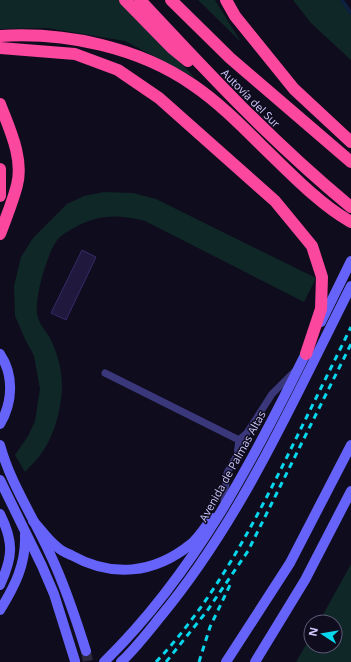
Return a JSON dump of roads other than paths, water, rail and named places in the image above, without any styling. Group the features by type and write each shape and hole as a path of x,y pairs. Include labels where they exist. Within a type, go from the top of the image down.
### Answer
{"highway":[{"path":"125,0 172,48 234,101"},
{"name":"Autovía del Sur","path":"140,0 234,101 289,153 347,204"},
{"path":"171,0 230,58 351,162"},
{"path":"180,0 221,40 351,153"},
{"path":"226,0 235,16 294,89 351,142"},
{"path":"0,36 31,34 92,42 132,54 164,69 193,85 224,110 337,214 351,222"},
{"path":"0,48 75,54 118,70 159,98 275,201 312,246 322,277 321,309 306,354"},
{"path":"0,104 15,146 19,170 18,184 0,234"},
{"path":"0,123 9,150 12,184 10,206"},
{"path":"0,169 0,196"}],"street":[{"name":"Avenida de Palmas Altas","path":"104,662 122,644 172,586 212,530 306,354 351,261"},
{"name":"Avenida de Palmas Altas","path":"121,662 181,593 220,535 253,478 351,286"},
{"path":"0,354 8,371 11,389 8,406 0,425"},
{"path":"0,445 6,466 54,562 73,610 86,651"},
{"path":"226,662 290,563 350,446"},
{"path":"33,521 56,547 85,563 99,568 130,570 145,568 161,562 191,544 242,476"},
{"path":"0,480 25,528 54,594 75,661"},
{"path":"255,662 305,580 351,491"},
{"path":"0,514 9,531 11,556 0,585"},
{"path":"0,610 19,578 26,550 25,528"}],"lane":[{"path":"224,501 227,473 237,454 239,440 247,433 272,394 298,368"},
{"path":"105,373 239,440"}],"waterway":[{"path":"342,0 351,13"}],"tunnel":[{"path":"86,651 88,662"}],"railway":[{"path":"156,662 176,640 212,591 228,566 258,514 351,327"},
{"path":"166,662 207,611 248,551 351,344"},
{"path":"199,662 210,627 230,585"}]}
